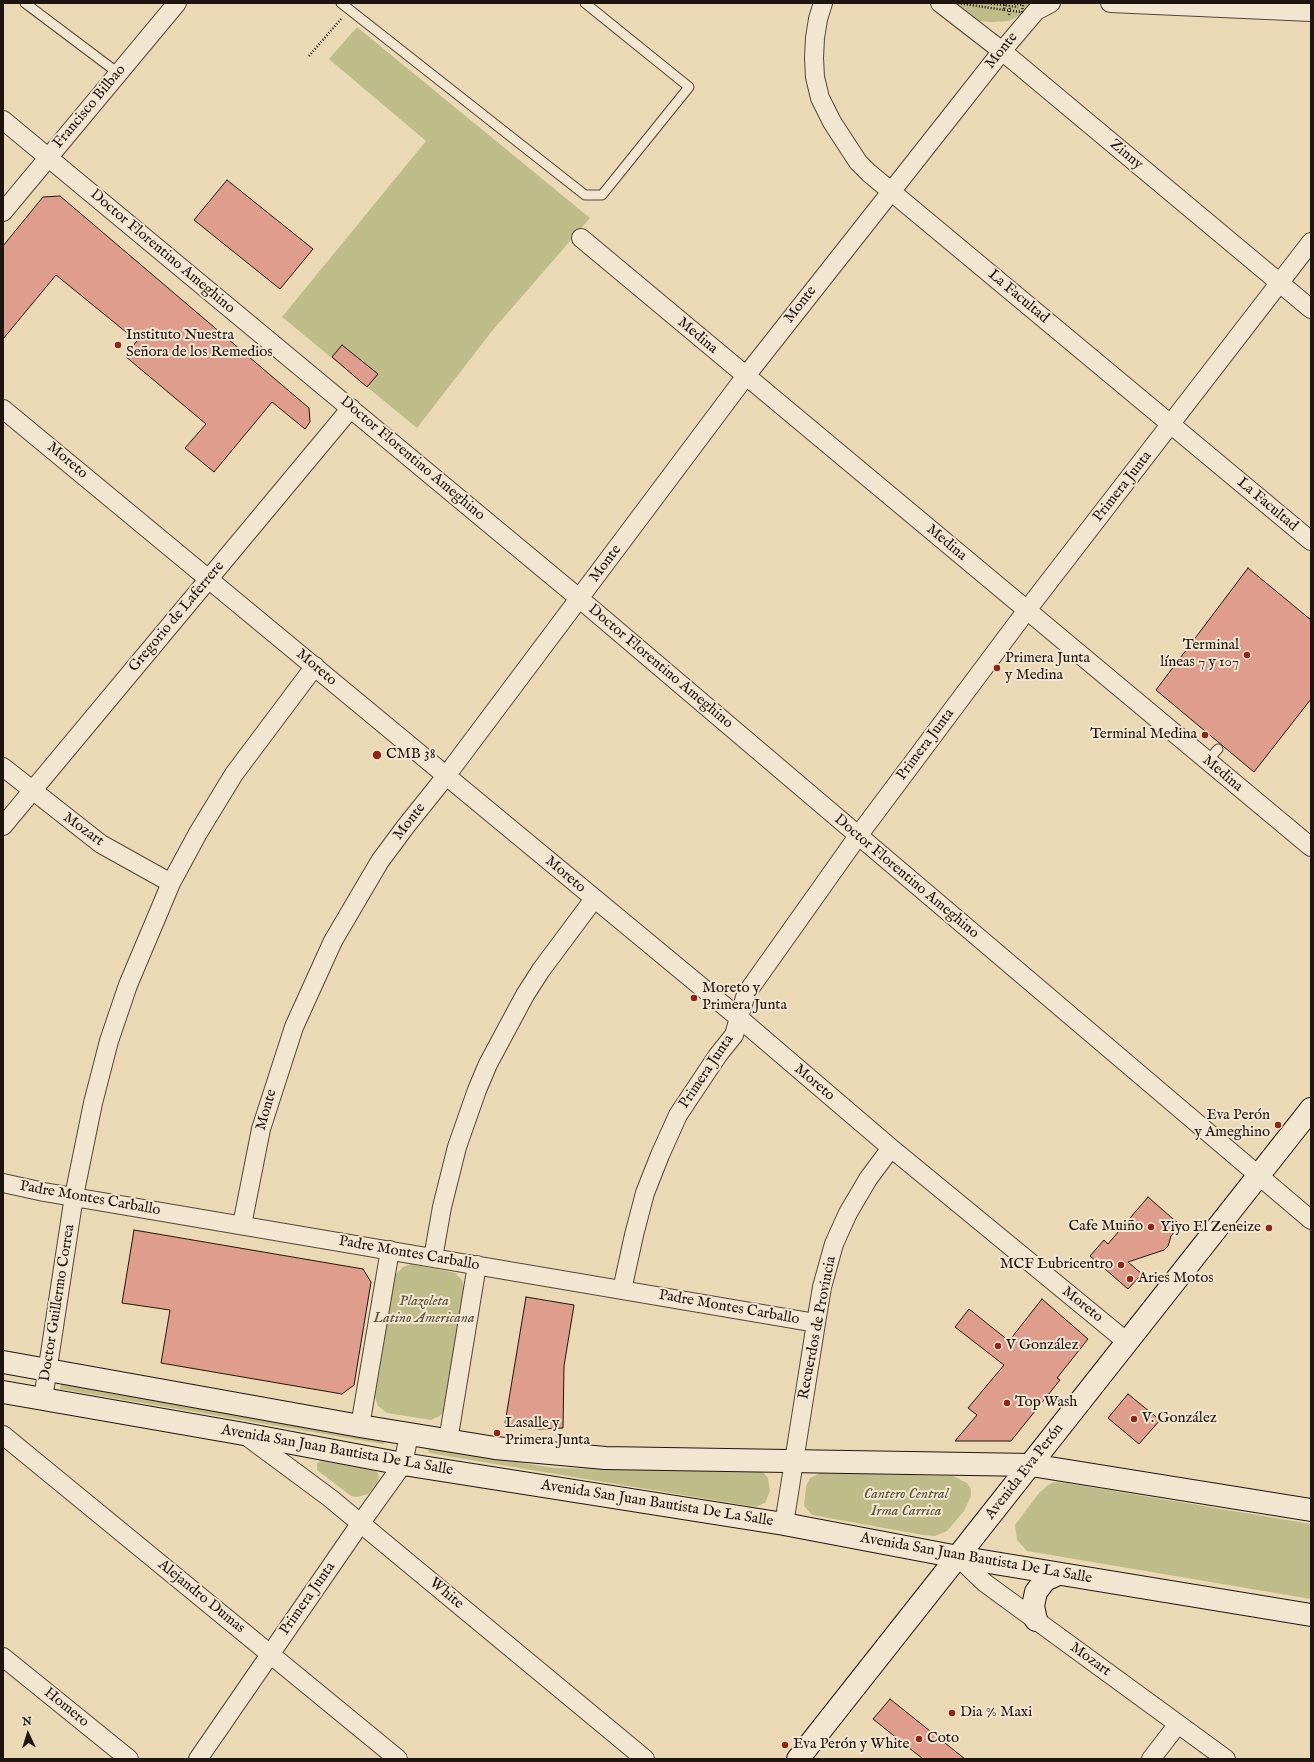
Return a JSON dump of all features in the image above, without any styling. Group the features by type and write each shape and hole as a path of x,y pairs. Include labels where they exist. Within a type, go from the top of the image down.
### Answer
{"street":[{"name":"Francisco Bilbao","path":"3,212 177,3"},
{"name":"La Facultad","path":"823,3 817,25 814,58 815,77 820,98 832,122 854,156 870,174 1311,541"},
{"name":"Zinny","path":"940,3 1002,51 1311,309"},
{"name":"Monte","path":"242,1225 255,1156 269,1100 294,1027 320,966 348,913 380,861 580,599 745,377 1002,51 1036,11 1052,3"},
{"path":"1110,3 1311,12"},
{"name":"Doctor Florentino Ameghino","path":"3,120 352,408 580,599 1311,1220"},
{"name":"Medina","path":"581,238 745,377 1027,610 1213,755 1311,847"},
{"name":"Primera Junta","path":"622,1290 645,1193 660,1155 678,1115 714,1061 734,1035 746,994 858,836 1027,610 1311,242"},
{"name":"Gregorio de Laferrere","path":"3,826 352,408"},
{"name":"Moreto","path":"3,409 738,1018 891,1148 1127,1342"},
{"name":"Doctor Guillermo Correa","path":"43,1399 74,1196 93,1103 109,1041 140,954 171,883 234,774 314,666"},
{"name":"Mozart","path":"3,766 101,844 171,883"},
{"path":"433,1258 442,1207 456,1154 477,1090 488,1064 518,1008 541,970 594,899"},
{"name":"Avenida Eva Perón","path":"798,1759 1311,1109"},
{"name":"Recuerdos de Provincia","path":"784,1524 822,1287 841,1227 868,1180 891,1148"},
{"name":"Padre Montes Carballo","path":"3,1183 816,1323"},
{"path":"360,1426 390,1250"},
{"path":"448,1441 477,1265"},
{"name":"Avenida San Juan Bautista De La Salle","path":"6,1366 48,1369 409,1435 526,1452 598,1457 1031,1465 1311,1510"},
{"name":"Avenida San Juan Bautista De La Salle","path":"8,1397 43,1399 404,1464 784,1524 958,1557 1311,1615"},
{"name":"White","path":"244,1434 330,1498 645,1759"},
{"name":"Alejandro Dumas","path":"3,1435 398,1759"},
{"name":"Primera Junta","path":"198,1759 360,1524 404,1464 409,1435"},
{"name":"Mozart","path":"958,1557 985,1583 1226,1759"},
{"path":"1036,1620 1033,1606 1036,1592 1045,1580 1058,1574"},
{"name":"Homero","path":"3,1657 129,1759"},
{"path":"1151,1759 1178,1724"}],"lane":[{"path":"25,3 118,73"},
{"path":"341,3 585,195 602,195 689,87 584,3"}],"path":[{"path":"958,3 1022,12 1023,5 988,3"},
{"path":"1004,10 1005,3"},
{"path":"309,56 349,10"}],"green space":[{"path":"941,3 1041,3 1009,21 994,22 976,21"},
{"path":"357,27 590,218 492,331 417,428 282,317 426,141 329,59"},
{"name":"Plazoleta Latino Americana","path":"411,1264 455,1273 462,1280 465,1289 444,1411 440,1416 431,1420 387,1413 378,1406 375,1397 395,1275 403,1267"},
{"path":"61,1384 384,1440 385,1442 383,1444 60,1389"},
{"path":"430,1448 554,1468 763,1472 768,1478 770,1491 765,1503 755,1507 429,1453 428,1450"},
{"path":"321,1461 373,1470 377,1472 379,1477 377,1483 368,1494 357,1497 351,1496 317,1470 317,1463"},
{"name":"Cantero Central Irma Carrica","path":"820,1473 953,1476 967,1483 971,1489 971,1496 964,1511 947,1531 935,1536 923,1535 812,1515 804,1506 806,1486 810,1478"},
{"path":"1054,1482 1311,1524 1311,1599 1027,1551 1017,1540 1015,1525 1039,1493"}],"building":[{"path":"227,180 313,249 280,289 194,220"},
{"path":"60,196 309,408 310,422 305,429 272,402 214,472 185,448 206,424 125,356 137,341 56,275 3,339 3,246 43,197"},
{"path":"342,345 378,374 367,387 332,357"},
{"name":"Terminal líneas 7 y 107","path":"1248,568 1311,620 1311,699 1254,772 1156,690"},
{"path":"1148,1197 1180,1225 1171,1236 1168,1246 1164,1250 1128,1262 1142,1274 1128,1289 1090,1256 1104,1240 1108,1244"},
{"path":"134,1230 363,1269 371,1282 354,1385 342,1394 161,1363 170,1310 122,1303"},
{"path":"526,1297 574,1305 564,1366 563,1428 539,1429 505,1423"},
{"path":"1042,1299 1088,1339 1057,1378 1060,1380 1011,1441 955,1441 977,1415 968,1408 1004,1365 955,1327 969,1309 1009,1341"},
{"name":"V. González","path":"1128,1394 1160,1420 1139,1444 1108,1418"},
{"name":"Coto","path":"890,1699 965,1759 923,1759 873,1719"}],"place":[{"name":"Instituto Nuestra Señora de los Remedios","path":"118,345"},
{"name":"Terminal líneas 7 y 107","path":"1247,655"},
{"name":"Primera Junta y Medina","path":"997,668"},
{"name":"Terminal Medina","path":"1205,735"},
{"name":"CMB 38","path":"377,755"},
{"name":"Moreto y Primera Junta","path":"694,998"},
{"name":"Eva Perón y Ameghino","path":"1278,1125"},
{"name":"Cafe Muiño","path":"1151,1227"},
{"name":"Yiyo El Zeneize","path":"1269,1228"},
{"name":"MCF Lubricentro","path":"1121,1265"},
{"name":"Aries Motos","path":"1130,1279"},
{"name":"V González","path":"998,1346"},
{"name":"Top Wash","path":"1007,1403"},
{"name":"V. González","path":"1134,1419"},
{"name":"Lasalle y Primera Junta","path":"497,1433"},
{"name":"Dia % Maxi","path":"952,1713"},
{"name":"Coto","path":"919,1739"},
{"name":"Eva Perón y White","path":"785,1745"}]}
